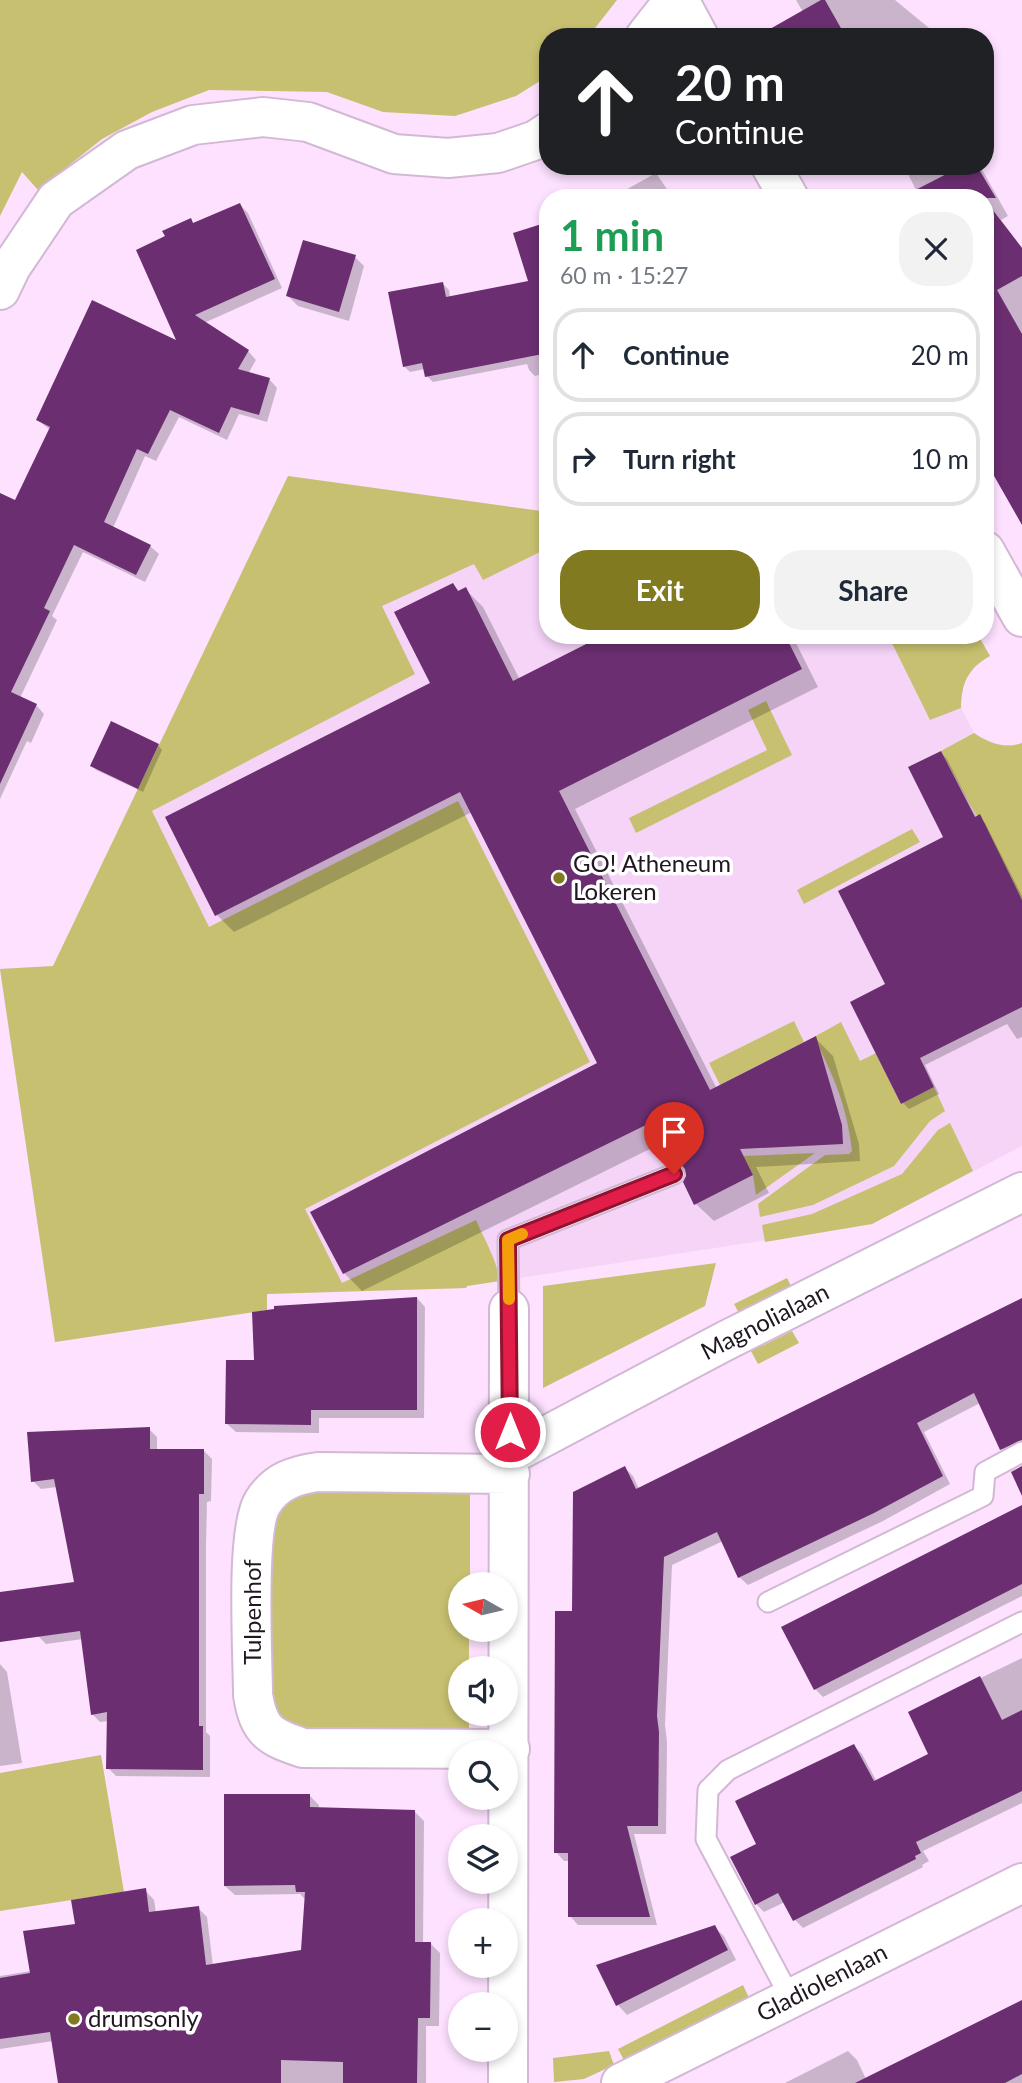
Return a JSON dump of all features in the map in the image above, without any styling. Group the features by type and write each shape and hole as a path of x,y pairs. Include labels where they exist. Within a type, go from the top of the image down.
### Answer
{"street":[{"path":"653,28 676,0 693,28"},
{"path":"0,290 11,267 56,200 127,150 193,125 263,117 308,122 394,154 448,158 498,153 539,138"},
{"path":"994,567 1022,617"},
{"name":"Magnolialaan","path":"510,1464 725,1341 1022,1192"},
{"path":"509,1309 510,1740"},
{"name":"Tulpenhof","path":"448,1749 303,1748 275,1739 263,1727 256,1713 253,1695 253,1549 256,1518 261,1504 269,1494 289,1479 318,1472 510,1464"},
{"path":"508,2083 510,1810"},
{"name":"Gladiolenlaan","path":"621,2083 1022,1883"}],"lane":[{"path":"509,1309 508,1240 674,1174"},
{"path":"768,1602 983,1496 985,1472 1022,1452"},
{"path":"790,1999 706,1839 708,1790 728,1770 1022,1622"}],"shaded area":[{"path":"0,0 617,0 595,28 539,28 539,82 516,96 455,116 383,112 327,92 209,90 152,112 102,139 38,190 22,172 0,216"},
{"name":"GO! Atheneum Lokeren","path":"288,476 539,511 539,644 983,644 990,656 971,669 964,680 961,708 974,733 980,737 1000,745 1013,746 1022,743 1022,1146 872,1224 466,1288 267,1294 267,1310 55,1342 0,969 53,966"},
{"path":"288,476 539,511 539,552 483,580 474,564 382,606 415,674 152,811 209,927 458,801 590,1062 305,1209 342,1283 476,1220 493,1257 500,1281 466,1288 267,1294 267,1310 55,1342 0,969 53,966"},
{"path":"892,644 983,644 990,656 976,666 967,678 962,691 961,708 930,720"},
{"path":"766,701 792,755 636,833 629,818 767,750 748,710"},
{"path":"974,733 997,744 1022,743 1022,900 941,751"},
{"path":"912,829 920,842 804,904 797,890"},
{"path":"794,1021 804,1042 720,1085 709,1063"},
{"path":"841,1022 860,1061 876,1053 901,1104 934,1087 945,1111 930,1121 894,1166 813,1205 760,1217 758,1204 825,1155 849,1154 852,1151 839,1092 814,1037"},
{"path":"950,1123 973,1171 872,1224 765,1242 762,1225 812,1214 902,1174 938,1130"},
{"path":"815,1153 756,1195 753,1175 743,1156"},
{"path":"716,1263 705,1306 543,1388 543,1286"},
{"path":"787,1278 793,1290 740,1315 734,1304"},
{"path":"792,1331 799,1343 758,1364 746,1342 762,1346"},
{"path":"470,1486 470,1572 448,1572 448,1642 469,1642 469,1656 448,1656 448,1726 469,1726 460,1737 289,1731 272,1718 265,1629 271,1516 301,1487"},
{"path":"101,1755 124,1892 0,1911 0,1773"},
{"path":"743,1985 750,2000 624,2060 618,2049"},
{"path":"609,2051 614,2065 584,2079 554,2082 553,2058"}],"building":[{"path":"825,0 841,28 772,28"},
{"path":"945,175 982,175 991,189 917,189"},
{"path":"240,203 275,279 195,315 249,350 238,369 270,378 259,415 231,407 219,433 170,410 148,454 137,449 104,522 151,545 136,575 74,545 44,608 50,611 11,692 37,704 0,784 0,493 15,500 50,427 36,420 92,300 176,340 136,250 165,236 162,231 191,218 193,223"},
{"path":"994,212 1022,248 1022,276 997,290 1022,334 1022,525 994,476"},
{"path":"539,225 539,355 425,377 422,363 403,367 388,292 443,282 446,297 528,281 513,233"},
{"path":"303,240 356,255 339,312 286,296"},
{"path":"453,583 458,591 466,587 513,681 586,644 790,644 802,669 559,791 710,1090 816,1036 842,1125 843,1144 740,1149 753,1175 694,1205 683,1182 685,1169 681,1164 673,1162 652,1122 343,1274 310,1212 597,1063 460,792 215,916 165,817 430,683 394,612"},
{"path":"111,721 159,744 138,789 90,766"},
{"path":"941,751 975,817 980,814 1022,900 1022,1007 920,1058 934,1087 901,1104 850,1002 885,984 838,891 943,837 908,767"},
{"path":"417,1297 417,1410 311,1410 311,1425 225,1424 226,1360 254,1360 252,1312 274,1309 274,1306"},
{"path":"1022,1298 1022,1440 1000,1450 974,1393 917,1423 943,1476 874,1513 738,1578 717,1532 664,1557 657,1716 658,1826 627,1826 650,1917 568,1917 568,1853 554,1853 555,1611 572,1611 573,1492 625,1466 636,1489"},
{"path":"150,1427 150,1449 204,1449 204,1494 199,1494 199,1726 203,1726 203,1770 106,1769 107,1712 91,1715 80,1631 0,1642 0,1592 74,1582 54,1479 31,1482 27,1432"},
{"path":"1022,1466 1022,1496 1011,1472"},
{"path":"1022,1505 1022,1584 814,1690 781,1627"},
{"path":"980,1676 1002,1720 1022,1710 1022,1791 916,1842 921,1853 915,1856 916,1859 793,1921 778,1893 755,1905 730,1857 756,1844 735,1801 854,1744 874,1781 928,1754 908,1712"},
{"path":"224,1794 310,1794 310,1807 415,1810 415,1942 431,1942 430,2018 418,2018 417,2083 343,2083 343,2062 281,2060 281,2083 58,2083 50,2032 0,2039 0,1978 30,1973 23,1931 75,1924 71,1900 146,1888 149,1912 199,1906 206,1965 301,1950 305,1892 296,1892 295,1885 224,1886"},
{"path":"715,1925 728,1950 616,2006 596,1965"},
{"path":"1022,2000 1022,2074 1005,2083 855,2083"}],"slow traffic":[{"path":"509,1299 508,1240 522,1234"}],"place":[{"name":"GO! Atheneum Lokeren","path":"559,878"},
{"name":"drumsonly","path":"74,2019"}],"route":[{"path":"510,1432 508,1240 674,1174"}]}
